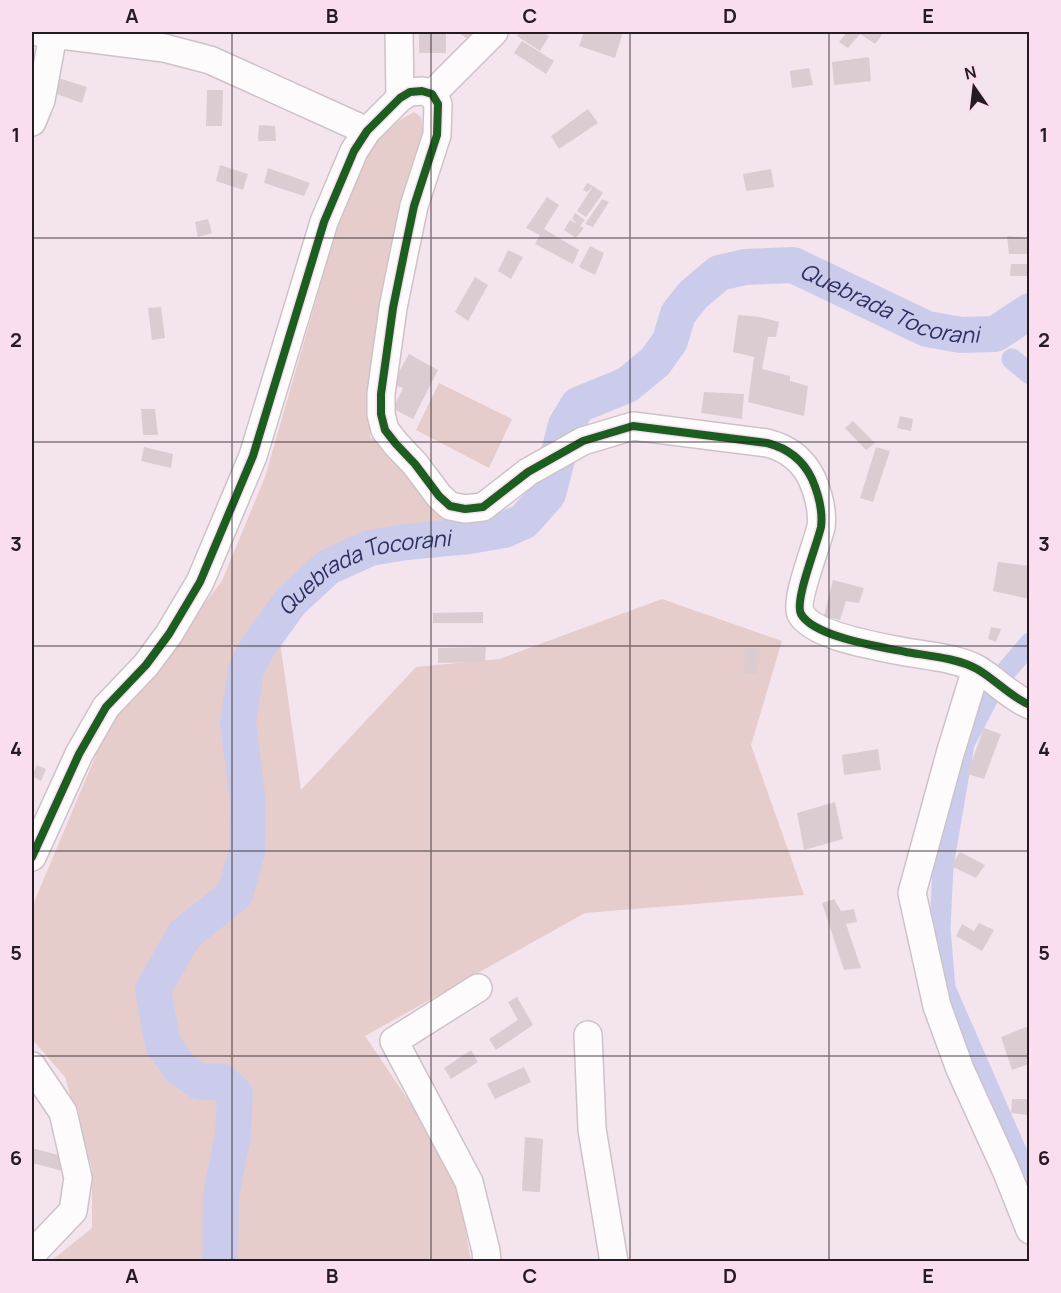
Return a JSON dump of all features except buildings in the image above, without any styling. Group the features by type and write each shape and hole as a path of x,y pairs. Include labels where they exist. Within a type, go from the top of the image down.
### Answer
{"street":[{"path":"399,32 400,98"},
{"path":"432,94 494,32"},
{"path":"32,122 41,100 46,33 164,48 210,60 367,131"},
{"path":"32,857 79,754 106,707 146,665 169,634 200,582 253,456 324,222 354,151 367,131 400,98 410,92 422,91 432,94 438,104 437,135 414,206 393,308 381,394 381,414 385,430 416,464 439,496 450,506 465,509 483,507 528,472 583,441 633,426 783,447 808,472 821,508 821,526 799,598 800,612 807,622 852,641 954,661 976,669 1015,699 1029,705"},
{"path":"976,669 912,893 937,1006 960,1069 1006,1170 1029,1230"},
{"path":"478,987 394,1041 469,1182 487,1262"},
{"path":"588,1035 592,1129 614,1262"},
{"path":"32,1066 63,1112 78,1178 73,1211 32,1254"}],"shaded area":[{"path":"414,112 421,117 423,128 380,347 370,437 492,530 393,542 351,561 314,596 280,642 301,790 416,667 499,659 662,599 782,641 751,745 804,895 585,913 365,1036 455,1169 471,1262 51,1261 92,1228 92,1169 65,1077 32,1039 32,907 106,731 222,581 265,477 339,221 358,171 377,140 400,120"},
{"path":"439,383 512,419 489,468 416,430"}],"waterway":[{"name":"Quebrada Tocorani","path":"220,1262 221,1195 233,1135 235,1094 221,1081 200,1082 181,1069 163,1044 153,990 184,935 235,894 247,852 248,801 238,722 246,670 257,648 291,601 328,567 370,548 504,530 524,521 548,494 566,425 578,405 627,385 655,362 670,341 678,314 693,295 719,273 745,267 793,265 927,329 961,335 995,334 1030,311"},
{"path":"1012,359 1030,374"},
{"path":"996,683 1030,643"},
{"path":"990,694 964,744 943,866 940,928 945,988 1030,1183"}],"cycle path":[{"path":"32,857 79,754 106,707 146,665 169,634 200,582 253,456 324,222 354,151 367,131 400,98 410,92 422,91 432,94 438,104 437,135 414,206 393,308 381,394 381,414 385,430 439,496 450,506 465,509 483,507 528,472 583,441 633,426 774,445 794,456 804,466 812,479 820,502 821,527 801,597 801,614 808,622 819,629 849,640 961,662 984,673 1030,705"}]}
